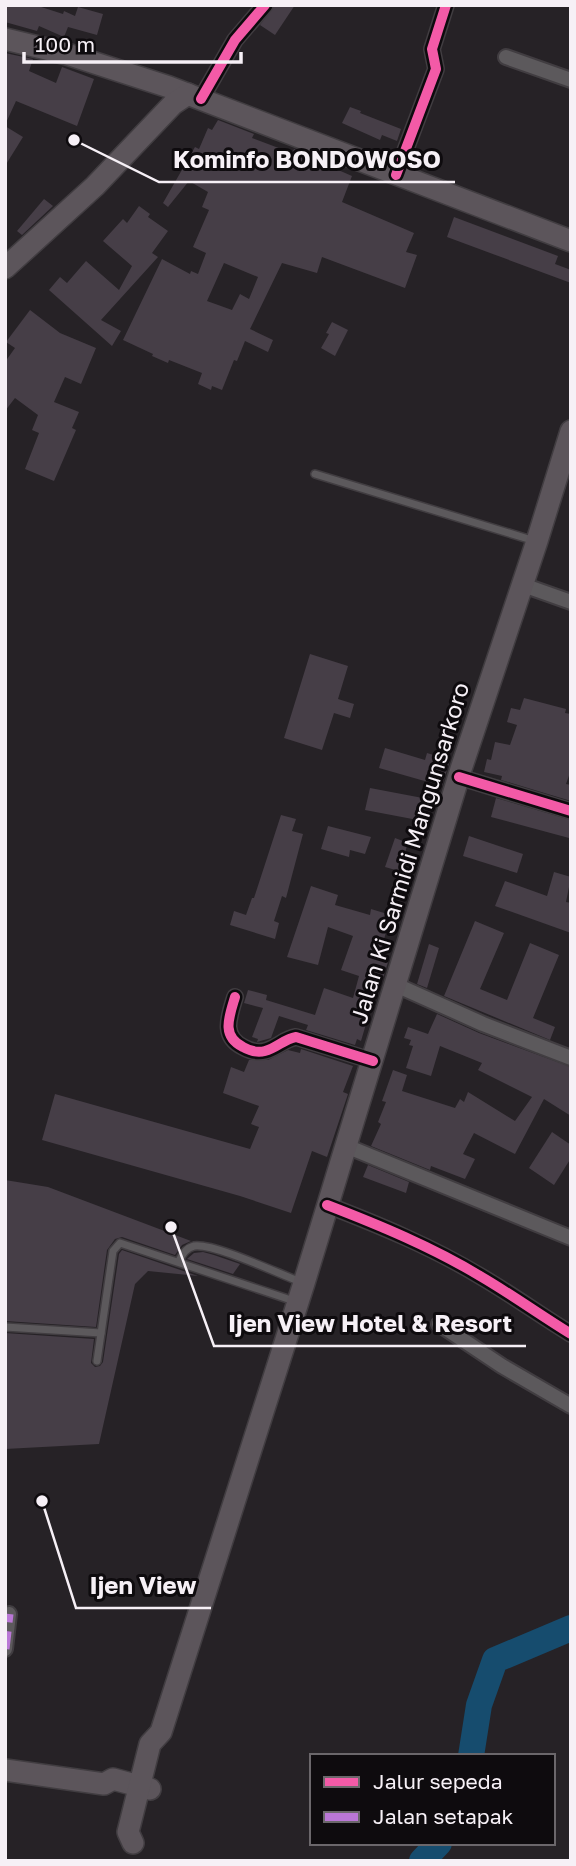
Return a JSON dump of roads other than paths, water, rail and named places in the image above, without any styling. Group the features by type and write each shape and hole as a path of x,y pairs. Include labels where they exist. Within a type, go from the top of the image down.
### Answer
{"main road":[{"path":"5,38 68,54 194,97 571,241"},
{"path":"5,268 95,186 173,104 194,97"},
{"name":"Jalan Ki Sarmidi Mangunsarkoro","path":"131,1854 140,1835 144,1794 163,1747 160,1732 301,1292 459,777 571,431"},
{"path":"5,1770 104,1784 113,1779 144,1794"}],"street":[{"path":"194,97 265,5"},
{"path":"396,175 436,69 432,49 446,5"},
{"path":"506,57 571,80"},
{"path":"523,585 571,602"},
{"path":"459,777 571,811"},
{"path":"396,985 483,1024 571,1058"},
{"path":"234,998 227,1028 231,1039 248,1050 267,1051 287,1038 296,1037 373,1061"},
{"path":"346,1146 571,1238"},
{"path":"327,1205 381,1226 451,1260 571,1334"},
{"path":"439,1324 502,1366 571,1406"},
{"path":"5,1649 9,1614"}],"lane":[{"path":"315,474 537,541"},
{"path":"97,1361 115,1246 120,1243 178,1261 301,1292"},
{"path":"178,1261 189,1248 206,1247 301,1292"},
{"path":"5,1327 101,1333"}],"waterway":[{"path":"471,1754 479,1705 495,1660 571,1628"},
{"path":"422,1861 437,1845"}],"place":[{"name":"Kominfo BONDOWOSO","path":"74,140"},
{"name":"Ijen View Hotel & Resort","path":"171,1227"},
{"name":"Ijen View","path":"42,1501"}]}
